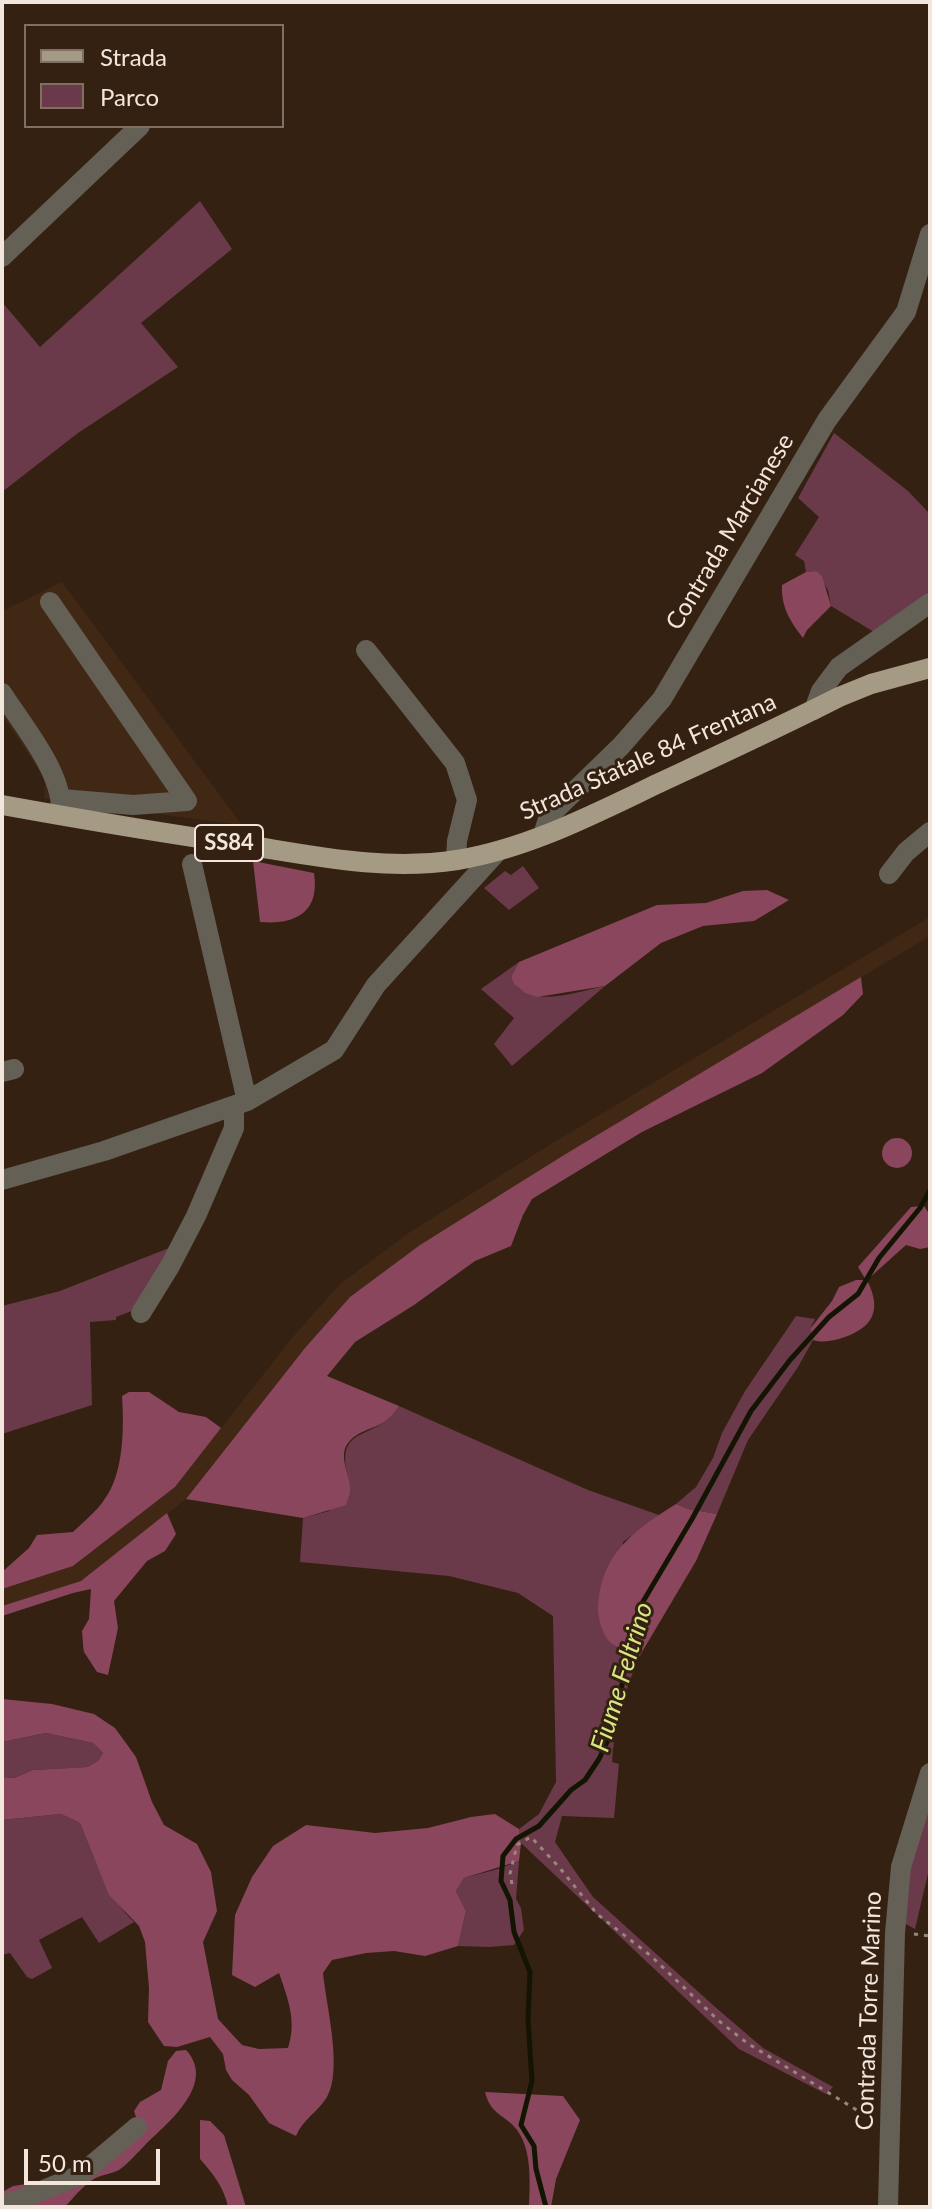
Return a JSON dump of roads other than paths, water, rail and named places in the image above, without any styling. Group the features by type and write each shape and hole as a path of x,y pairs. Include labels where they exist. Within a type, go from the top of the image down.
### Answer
{"main road":[{"name":"Strada Statale 84 Frentana","path":"2,805 62,807 380,864 456,860 497,852 569,826 861,688 920,670"}],"street":[{"path":"2,257 138,128"},
{"name":"Contrada Marcianese","path":"543,835 549,816 621,746 662,699 827,420 906,312 930,234"},
{"path":"2,693 55,776 62,807 187,801 50,602"},
{"path":"814,710 821,691 839,667 930,603"},
{"path":"366,650 455,763 467,800 457,841 456,860"},
{"path":"889,874 906,852 930,832"},
{"path":"2,1180 104,1151 240,1104 334,1050 376,985 497,852"},
{"path":"141,1313 196,1216 234,1128 240,1104 192,864"},
{"name":"Contrada Torre Marino","path":"888,2207 895,1933 901,1867 930,1773"},
{"path":"2,2204 80,2175 137,2127"}],"waterway":[{"name":"Fiume Feltrino","path":"546,2207 536,2169 534,2146 521,2125 532,2081 528,2019 530,1972 514,1932 510,1900 501,1881 503,1856 516,1839 539,1826 571,1790 585,1780 599,1759 610,1736 630,1633 641,1605 751,1411 790,1360 829,1317 858,1294 879,1258 920,1208 930,1190"}]}
